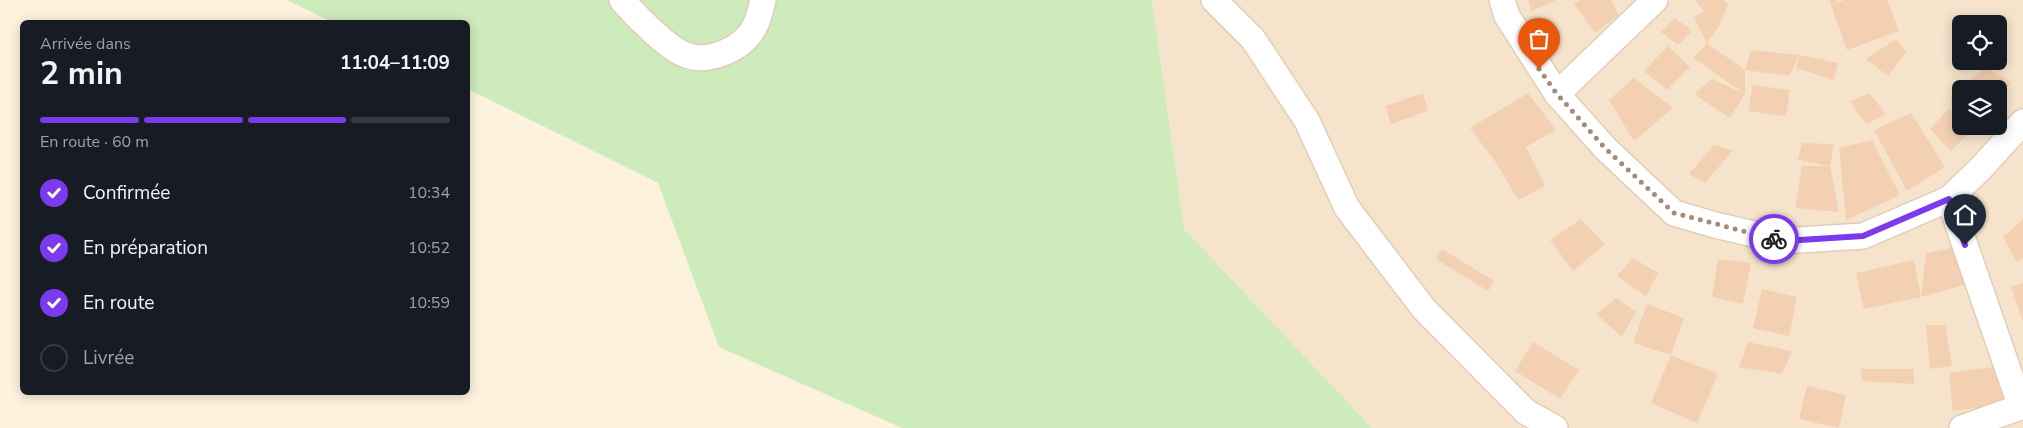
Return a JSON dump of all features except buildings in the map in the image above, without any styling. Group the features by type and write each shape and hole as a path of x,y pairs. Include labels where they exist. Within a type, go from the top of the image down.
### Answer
{"street":[{"path":"622,0 670,45 686,55 705,57 725,53 742,41 755,26 763,0"},
{"path":"1214,0 1258,48 1307,121 1347,208 1424,309 1526,412 1554,428"},
{"path":"1502,0 1507,16 1557,94 1605,148 1674,213 1715,225 1784,241 1863,236 1949,199 1982,167 2023,122"},
{"path":"1557,94 1655,0"},
{"path":"1949,199 2022,407 1962,428"}],"shaded area":[{"path":"1152,0 2023,0 2023,428 1372,428 1184,229"}],"green space":[{"path":"287,0 1152,0 1184,229 1372,428 902,428 719,347 658,183 470,90 470,20 328,20"}],"way so far":[{"path":"1539,69 1557,94 1605,148 1674,213 1774,239"}],"route":[{"path":"1774,239 1784,241 1863,236 1949,199 1965,245"}]}
